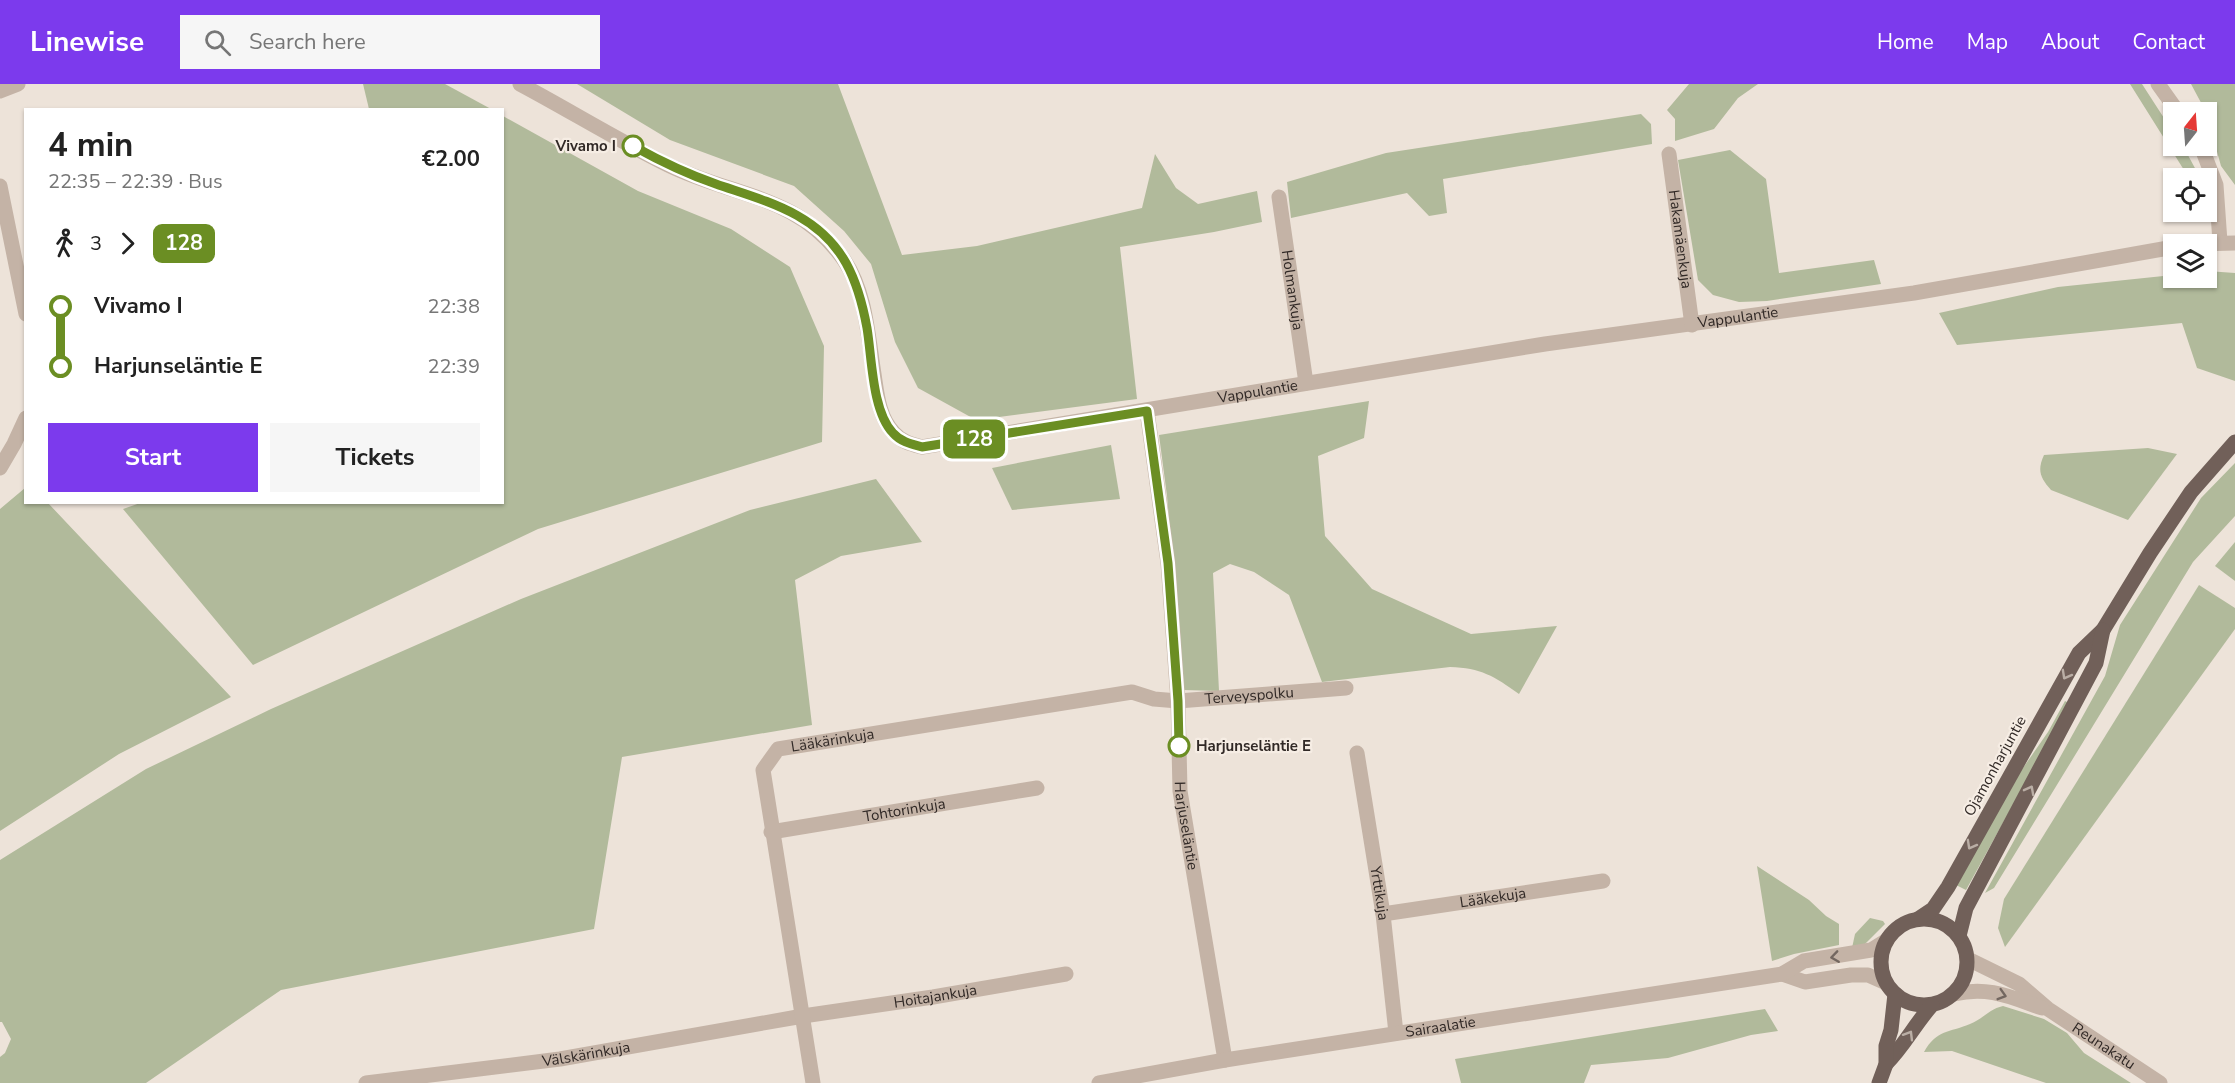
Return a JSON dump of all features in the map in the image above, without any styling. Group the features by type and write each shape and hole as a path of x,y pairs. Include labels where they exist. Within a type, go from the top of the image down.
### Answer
{"main road":[{"name":"Ojamonharjuntie","path":"1918,919 1933,909 1940,900 2079,653 2103,630 2191,492 2235,441"},
{"name":"Ojamonharjuntie","path":"1959,936 1966,908 2096,663 2103,630"},
{"path":"1879,1083 1886,1064 1886,1046 1891,1030 1890,989 1881,961 1882,950 1887,940 1896,929 1907,922 1918,919 1940,922 1950,927 1959,936 1968,959 1967,971 1962,984 1954,994 1932,1005 1912,1004 1890,989"},
{"path":"1886,1064 1900,1050 1918,1021 1932,1005"}],"street":[{"path":"0,91 18,84"},
{"name":"Vappulantie","path":"520,84 669,166 716,184 763,198 795,213 823,234 845,262 859,294 867,327 879,404 892,432 904,442 922,447 1545,344 1914,293 2163,249"},
{"path":"2158,84 2171,102"},
{"name":"Hakamäenkuja","path":"1669,154 1692,325"},
{"path":"2205,156 2216,185 2228,242"},
{"path":"0,186 24,304"},
{"name":"Holmankuja","path":"1279,197 1306,383"},
{"name":"Harjuseläntie","path":"1147,411 1168,563 1178,701 1180,791 1225,1060"},
{"path":"0,468 20,447 24,428"},
{"name":"Terveyspolku","path":"1154,699 1178,701 1346,688"},
{"name":"Lääkärinkuja","path":"813,1083 771,832 763,770 778,749 1132,692 1154,699"},
{"name":"Yrttikuja","path":"1357,753 1383,914 1396,1034"},
{"name":"Tohtorinkuja","path":"771,832 1037,788"},
{"name":"Lääkekuja","path":"1383,914 1604,881"},
{"name":"Sairaalatie","path":"1098,1083 1225,1060 1782,974 1804,961 1871,950 1887,940"},
{"name":"Reunakatu","path":"1968,959 2019,984 2048,1009 2160,1083"},
{"name":"Hoitajankuja","path":"803,1016 1066,974"},
{"name":"Sairaalatie","path":"1782,974 1805,982 1851,975 1868,975 1890,989"},
{"name":"Reunakatu","path":"1954,994 1985,990 2048,1009"},
{"name":"Välskärinkuja","path":"366,1083 561,1059 803,1016"}],"green space":[{"path":"363,84 445,84 489,108 369,108"},
{"path":"577,84 838,84 902,255 977,246 1142,208 1155,154 1176,188 1198,204 1257,191 1262,222 1120,247 1137,399 976,420 918,388 895,342 871,264 844,231 794,186 670,140"},
{"path":"1689,84 1758,84 1738,98 1714,129 1675,141 1675,119 1667,110"},
{"path":"2130,84 2142,84 2163,117 2163,137"},
{"path":"2191,84 2235,84 2235,185 2221,166 2217,152 2217,102 2201,102"},
{"path":"1641,114 1651,124 1652,144 1443,179 1447,213 1429,216 1407,193 1291,218 1287,182 1386,153"},
{"path":"504,117 638,191 731,229 790,267 824,346 822,442 538,529 253,665 123,509 137,504 504,504"},
{"path":"1730,150 1766,179 1779,273 1874,260 1881,284 1767,301 1739,302 1713,295 1698,280 1678,160"},
{"path":"2175,156 2188,156 2195,168 2183,168"},
{"path":"2217,272 2235,273 2235,381 2197,368 2182,323 1957,345 1939,313 2058,287 2163,276 2163,288 2217,288"},
{"path":"1369,401 1364,438 1318,456 1325,536 1372,589 1471,634 1557,626 1519,694 1487,674 1450,667 1322,682 1289,595 1254,572 1230,564 1213,573 1219,691 1184,690 1167,496 1159,435"},
{"path":"1111,445 1120,499 1012,510 992,468"},
{"path":"2148,448 2177,454 2128,520 2051,490 2041,474 2044,455"},
{"path":"2235,463 2235,516 2193,562 1994,888 1985,893 2105,676 2120,625 2201,498"},
{"path":"876,479 922,542 841,556 795,580 812,725 622,757 594,929 281,990 146,1083 0,1083 0,1057 5,1053 11,1039 0,1022 0,860 146,769 271,709 521,599 750,510"},
{"path":"24,489 24,504 49,504 231,697 119,754 0,831 0,509"},
{"path":"2235,542 2235,581 2215,566"},
{"path":"2199,585 2235,608 2235,629 2005,947 1998,928 2004,899"},
{"path":"2065,701 2069,703 1966,890 1956,885 2016,778 2048,732"},
{"path":"1757,866 1809,900 1826,916 1839,924 1839,945 1772,961"},
{"path":"1870,918 1883,921 1885,924 1865,944 1852,948 1855,934"},
{"path":"2003,1006 2044,1019 2067,1033 2084,1053 2131,1083 2046,1083 1952,1051 1924,1052 1939,1035 1975,1022 1994,1009"},
{"path":"1765,1009 1778,1031 1751,1035 1668,1058 1591,1065 1584,1083 1461,1083 1455,1059"}],"bus line":[{"name":"128","path":"633,146 669,166 716,184 763,198 795,213 823,234 845,262 859,294 867,327 879,404 892,432 904,442 922,447 1147,411 1168,563 1179,746"}],"place":[{"name":"Vivamo I","path":"633,146"},
{"name":"Harjunseläntie E","path":"1179,746"}]}
